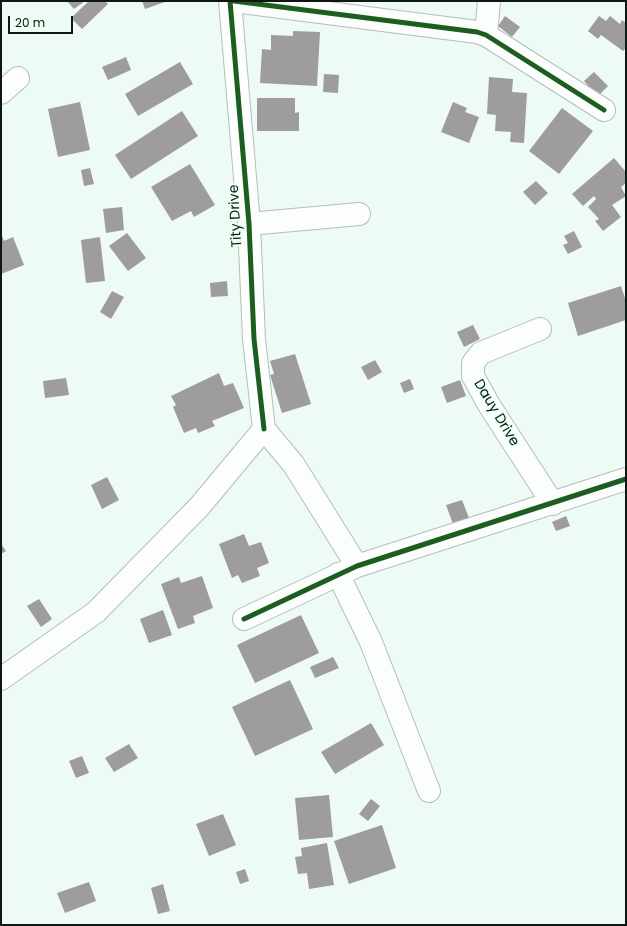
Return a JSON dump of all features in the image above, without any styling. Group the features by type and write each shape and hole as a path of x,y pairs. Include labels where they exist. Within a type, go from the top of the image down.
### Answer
{"street":[{"name":"Tity Drive","path":"230,1 250,224 254,339 264,429"},
{"path":"234,1 477,32 486,35 604,110"},
{"path":"486,35 489,1"},
{"path":"1,94 18,78"},
{"path":"250,224 359,214"},
{"name":"Dauy Drive","path":"540,329 481,353 473,363 473,376 489,404 553,504"},
{"path":"1,679 96,612 199,507 264,429 294,465 348,570 371,642 429,791"},
{"path":"244,618 348,570 626,480"}],"building":[{"path":"67,1 85,1 74,9"},
{"path":"89,1 105,1 108,4 82,29 71,18"},
{"path":"142,1 165,1 165,2 145,9"},
{"path":"505,16 520,27 512,37 498,26"},
{"path":"599,16 606,21 610,16 620,24 622,20 626,23 626,48 623,51 601,35 598,39 588,31"},
{"path":"293,31 320,32 317,86 260,83 262,49 271,50 271,35 293,36"},
{"path":"126,57 131,70 108,80 102,67"},
{"path":"180,62 193,84 138,116 125,94"},
{"path":"594,72 608,86 598,96 584,81"},
{"path":"324,74 339,75 338,93 323,92"},
{"path":"489,77 513,79 512,92 527,93 524,143 510,142 511,132 495,131 496,115 487,114"},
{"path":"257,98 295,98 295,113 299,112 299,131 257,131"},
{"path":"80,102 90,150 58,157 48,109"},
{"path":"453,102 467,108 465,112 479,117 469,143 441,132"},
{"path":"562,108 593,131 559,174 529,151"},
{"path":"182,111 198,136 131,179 115,155"},
{"path":"614,158 626,172 626,183 621,187 626,196 612,205 621,217 603,231 595,221 599,219 588,207 596,199 594,196 583,206 572,194"},
{"path":"190,164 215,205 194,217 191,211 172,221 151,187"},
{"path":"90,168 94,184 84,186 81,170"},
{"path":"536,181 548,193 535,205 523,192"},
{"path":"122,207 124,230 106,233 103,209"},
{"path":"574,231 582,247 568,254 563,245 568,243 564,236"},
{"path":"1,233 4,241 13,237 24,265 1,274"},
{"path":"127,233 146,258 128,271 109,246"},
{"path":"100,237 105,281 86,283 81,240"},
{"path":"227,281 228,296 211,297 210,283"},
{"path":"621,286 626,301 626,320 578,336 568,303"},
{"path":"112,291 124,297 111,319 100,312"},
{"path":"473,325 480,339 464,347 457,332"},
{"path":"295,354 311,404 282,413 270,375 274,374 270,361"},
{"path":"375,360 382,372 368,380 361,367"},
{"path":"219,373 224,386 233,383 244,408 212,421 215,426 198,433 196,428 184,433 173,407 176,405 171,396"},
{"path":"66,378 69,395 45,398 43,381"},
{"path":"410,379 414,389 404,393 400,383"},
{"path":"460,380 466,396 447,403 441,387"},
{"path":"107,477 119,500 102,509 91,485"},
{"path":"462,500 469,518 453,524 446,505"},
{"path":"566,516 570,526 556,531 552,522"},
{"path":"244,534 249,546 261,542 269,563 257,568 260,576 242,583 238,575 232,578 219,544"},
{"path":"1,544 6,551 1,554"},
{"path":"202,576 213,608 193,616 195,623 178,629 161,584 179,577 181,583"},
{"path":"39,599 52,619 41,627 27,606"},
{"path":"163,610 172,635 149,643 140,619"},
{"path":"301,615 319,653 255,683 237,645"},
{"path":"333,657 339,668 315,678 310,667"},
{"path":"290,680 313,729 255,756 232,707"},
{"path":"371,723 384,745 335,774 321,752"},
{"path":"129,744 138,758 114,772 105,758"},
{"path":"82,756 89,773 76,778 69,761"},
{"path":"329,795 333,837 299,840 295,798"},
{"path":"371,799 380,806 368,821 359,814"},
{"path":"223,814 236,845 209,856 196,824"},
{"path":"382,825 396,868 349,884 334,841"},
{"path":"327,843 334,885 309,889 307,873 298,874 295,857 302,856 301,848"},
{"path":"245,869 249,881 240,884 236,872"},
{"path":"89,882 96,901 65,913 57,893"},
{"path":"163,884 170,911 158,914 151,888"}],"cycle path":[{"path":"230,1 249,224 254,339 264,429"},
{"path":"234,1 477,32 486,35 604,110"},
{"path":"244,619 357,566 626,479"}]}
